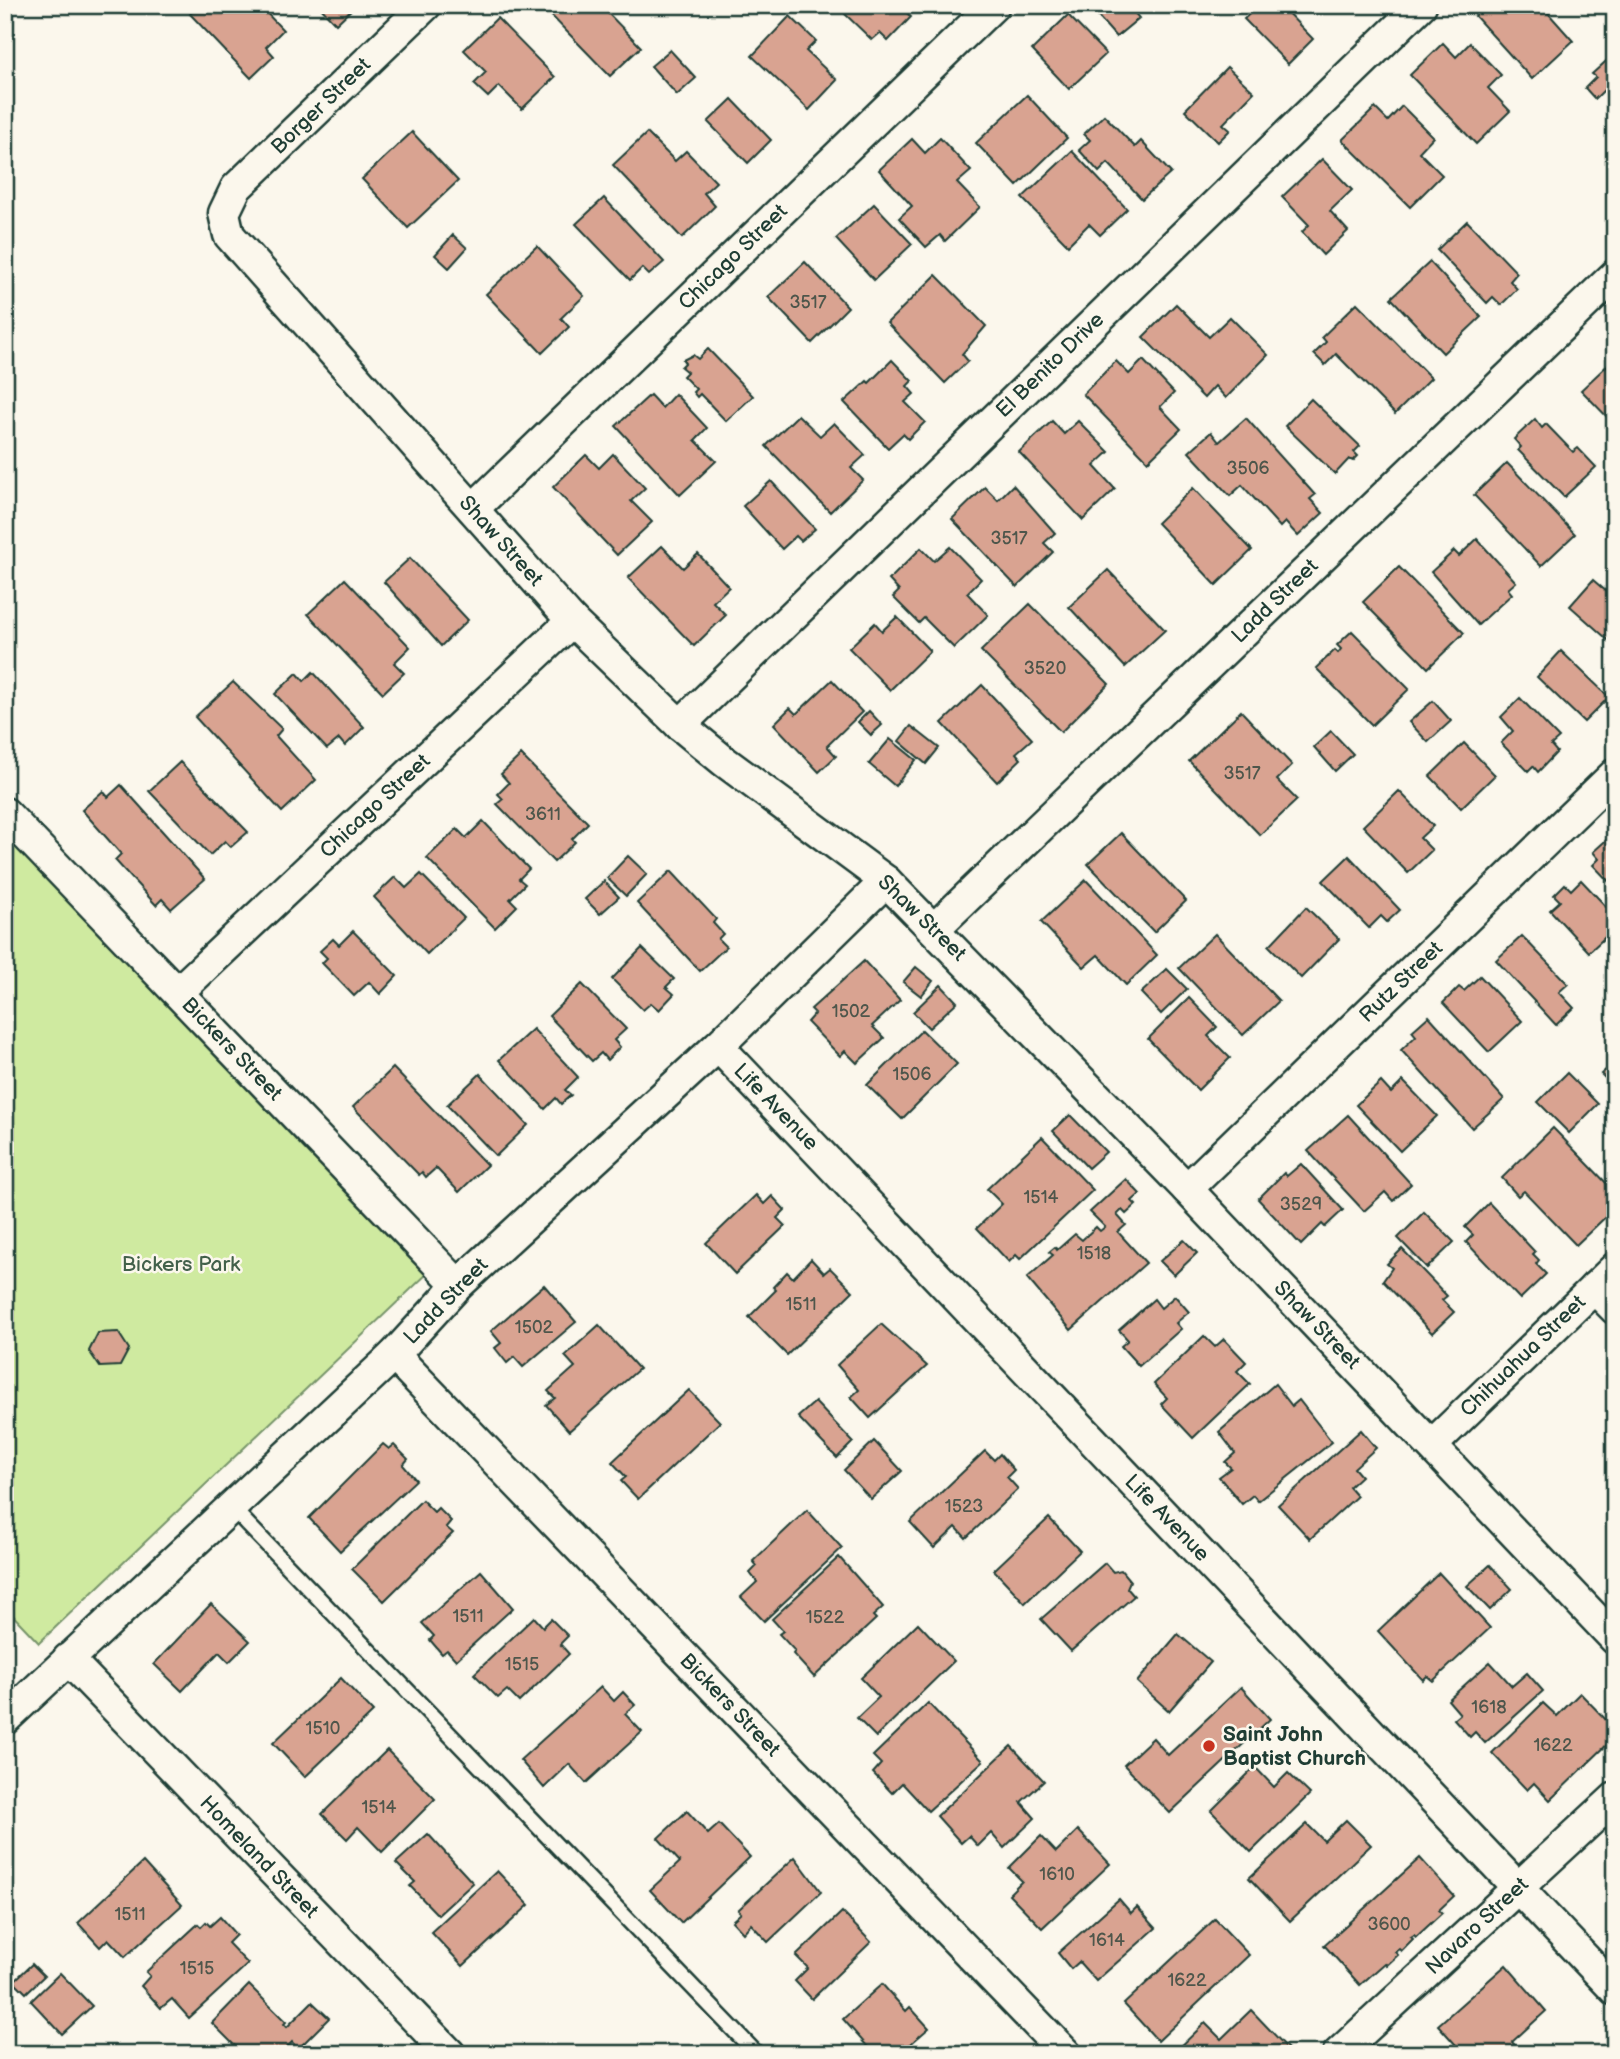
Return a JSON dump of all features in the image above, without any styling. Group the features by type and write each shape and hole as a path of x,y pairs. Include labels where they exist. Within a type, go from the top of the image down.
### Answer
{"street":[{"name":"Borger Street","path":"224,212 236,188 426,5"},
{"name":"Chicago Street","path":"473,509 994,5"},
{"name":"El Benito Drive","path":"680,725 1421,5"},
{"name":"Shaw Street","path":"224,212 229,235 572,621 680,725 725,762 886,881 1187,1189 1615,1639"},
{"name":"Ladd Street","path":"934,928 1615,275"},
{"name":"Chicago Street","path":"178,992 572,621"},
{"name":"Rutz Street","path":"1187,1189 1615,774"},
{"name":"Bickers Street","path":"5,813 458,1285"},
{"name":"Ladd Street","path":"5,1719 394,1355 458,1285 718,1046 886,881"},
{"name":"Life Avenue","path":"718,1046 1615,1990"},
{"name":"Chihuahua Street","path":"1432,1445 1604,1278"},
{"path":"1604,1278 1615,1309"},
{"name":"Bickers Street","path":"394,1355 1066,2054"},
{"name":"Homeland Street","path":"68,1659 450,2054"},
{"name":"Navaro Street","path":"1338,2054 1615,1798"}],"lane":[{"path":"231,1507 757,2054"}],"green space":[{"name":"Bickers Park","path":"5,825 429,1272 39,1643 5,1607"}],"building":[{"path":"199,5 259,5 283,30 266,47 274,56 251,78 190,14"},
{"path":"318,5 356,5 336,24"},
{"path":"541,5 600,5 641,47 610,76"},
{"path":"854,5 899,5 911,17 888,41 880,33 872,40 845,14"},
{"path":"1088,5 1128,5 1139,18 1116,37"},
{"path":"1259,5 1280,5 1313,39 1288,64 1244,19"},
{"path":"1486,5 1541,5 1573,41 1532,79 1475,16"},
{"path":"1068,15 1106,54 1069,89 1032,50"},
{"path":"790,16 816,41 806,51 837,80 809,110 752,56"},
{"path":"497,18 555,77 522,109 499,86 488,97 474,84 486,72 464,50"},
{"path":"1443,43 1456,57 1470,43 1501,75 1488,88 1510,111 1476,144 1410,75"},
{"path":"670,50 696,78 677,95 651,66"},
{"path":"1615,53 1615,96 1607,87 1595,99 1585,88 1596,77 1592,74"},
{"path":"1227,67 1254,92 1223,124 1230,130 1218,142 1185,110"},
{"path":"1027,95 1067,138 1017,186 976,143"},
{"path":"732,99 771,140 748,163 708,122"},
{"path":"1402,106 1433,137 1419,152 1442,175 1410,207 1342,140 1375,108 1388,121"},
{"path":"1104,115 1135,147 1141,141 1171,173 1142,199 1108,163 1099,172 1079,150 1090,140 1084,134"},
{"path":"412,132 458,181 408,228 362,179"},
{"path":"647,133 675,161 686,151 716,182 704,193 715,206 682,238 613,165"},
{"path":"940,138 971,171 957,183 980,207 945,241 940,235 926,247 899,218 912,206 879,170 912,139 925,153"},
{"path":"1072,151 1127,209 1100,235 1089,224 1068,245 1022,198"},
{"path":"1322,159 1352,190 1330,211 1348,231 1323,255 1302,232 1309,225 1282,197"},
{"path":"604,198 664,262 649,275 642,268 630,280 576,224"},
{"path":"874,204 912,244 874,280 836,239"},
{"path":"1467,221 1517,273 1510,281 1517,289 1501,305 1493,297 1487,303 1437,250"},
{"path":"453,235 467,248 449,268 435,255"},
{"path":"537,246 584,296 561,318 569,327 542,353 486,294"},
{"path":"805,262 848,307 812,343 768,297"},
{"path":"1430,262 1481,317 1443,353 1391,298"},
{"path":"936,275 986,326 962,354 968,361 945,383 887,323"},
{"path":"1357,303 1431,378 1395,414 1336,354 1325,365 1314,354 1326,342 1322,337"},
{"path":"1176,304 1209,337 1230,317 1268,355 1226,398 1215,386 1204,398 1143,337"},
{"path":"708,349 753,396 726,421 700,394 697,397 693,392 696,389 683,376 687,372 681,367 685,363 683,360 693,355 698,359"},
{"path":"1615,358 1615,425 1581,390"},
{"path":"892,360 912,381 907,386 914,394 905,402 925,422 908,439 903,434 888,448 844,402 867,381 869,383"},
{"path":"1143,360 1174,393 1160,407 1181,429 1148,461 1083,394 1116,361 1129,374"},
{"path":"675,394 707,428 695,440 716,461 680,495 616,426 650,395 662,408"},
{"path":"1311,399 1360,446 1354,452 1358,456 1353,461 1349,459 1335,474 1285,426"},
{"path":"798,415 820,436 834,423 865,455 851,468 863,480 830,512 766,446"},
{"path":"1246,418 1315,495 1310,499 1323,513 1298,536 1285,522 1280,527 1242,485 1230,496 1189,452 1211,432 1219,442"},
{"path":"1535,419 1542,428 1546,424 1573,452 1578,448 1596,467 1564,497 1518,450 1521,447 1514,439"},
{"path":"1052,421 1064,434 1078,421 1109,452 1094,466 1115,489 1083,520 1019,452"},
{"path":"613,454 645,488 631,501 652,522 617,555 553,487 586,455 599,468"},
{"path":"1507,463 1575,534 1541,566 1474,495"},
{"path":"771,481 815,529 801,541 796,536 782,549 743,506"},
{"path":"1013,485 1055,533 1044,543 1053,552 1017,587 952,519 985,487 998,500"},
{"path":"1193,488 1252,550 1216,585 1157,523"},
{"path":"1477,539 1516,582 1508,589 1512,594 1478,625 1431,572 1454,551 1459,556"},
{"path":"662,546 683,568 698,554 729,587 713,602 726,615 694,646 628,578"},
{"path":"950,547 981,579 967,593 988,615 954,648 924,618 919,623 893,597 899,591 889,580 921,548 934,561"},
{"path":"410,558 468,620 441,646 384,582"},
{"path":"1399,567 1464,633 1428,668 1363,602"},
{"path":"1108,570 1165,630 1125,667 1069,607"},
{"path":"345,579 410,647 394,663 404,673 383,693 308,614"},
{"path":"1593,580 1615,599 1615,646 1570,606"},
{"path":"1030,604 1109,684 1061,732 981,651"},
{"path":"897,617 930,651 890,690 849,648 875,623 882,631"},
{"path":"1352,631 1409,689 1372,725 1316,668 1335,650 1338,653 1341,649 1337,645"},
{"path":"1561,651 1609,697 1584,722 1537,677"},
{"path":"313,672 364,727 345,746 339,739 327,749 275,694 297,673 304,681"},
{"path":"832,680 862,712 827,746 836,756 819,772 774,724 790,708 796,714"},
{"path":"233,682 282,729 276,736 316,780 282,812 195,717"},
{"path":"982,685 1032,739 1016,753 1021,759 997,782 942,723"},
{"path":"1520,698 1559,738 1551,745 1557,752 1538,772 1533,766 1528,771 1501,743 1513,731 1501,717"},
{"path":"1433,701 1451,721 1428,742 1409,722"},
{"path":"869,711 882,725 871,735 858,722"},
{"path":"1241,711 1292,765 1277,780 1297,800 1260,835 1189,761"},
{"path":"911,726 939,748 926,764 899,741"},
{"path":"1331,731 1353,754 1335,771 1314,747"},
{"path":"890,739 916,760 895,786 869,764"},
{"path":"1464,743 1495,775 1461,808 1430,776"},
{"path":"521,755 588,823 572,839 575,842 554,862 497,804 503,799 498,794 509,783 501,774"},
{"path":"180,762 248,832 231,847 225,841 210,855 149,791"},
{"path":"121,785 205,879 171,909 162,899 156,905 115,860 121,854 82,810 103,791 108,797"},
{"path":"1399,791 1433,826 1420,838 1432,850 1408,873 1363,826"},
{"path":"483,821 529,869 519,879 525,884 510,899 517,906 495,928 427,858 457,829 466,838"},
{"path":"1121,833 1186,901 1154,932 1088,864"},
{"path":"1614,833 1615,895 1610,889 1613,886 1593,865 1599,859 1593,852"},
{"path":"628,856 647,874 626,896 607,878"},
{"path":"1349,856 1400,910 1387,922 1381,916 1369,928 1323,881"},
{"path":"671,871 716,919 713,923 723,934 718,939 726,947 700,971 637,903"},
{"path":"421,874 464,918 427,954 374,897 395,877 406,888"},
{"path":"1086,880 1157,955 1126,985 1098,955 1084,967 1041,922"},
{"path":"1581,880 1615,916 1615,928 1589,952 1550,910 1560,901 1554,895 1565,884 1571,890"},
{"path":"604,881 619,897 600,914 585,899"},
{"path":"1306,907 1339,939 1301,978 1269,946"},
{"path":"353,931 397,976 380,994 369,982 354,996 322,963 327,958 320,951 333,939 339,945"},
{"path":"1215,934 1279,1001 1243,1035 1179,968"},
{"path":"1522,936 1568,984 1559,992 1574,1008 1556,1025 1496,960"},
{"path":"642,948 674,979 666,987 674,994 659,1010 651,1003 643,1010 612,979"},
{"path":"864,961 900,1000 872,1026 884,1038 857,1063 845,1051 840,1056 807,1022 815,1013 811,1009"},
{"path":"916,967 933,981 921,996 903,982"},
{"path":"1167,969 1187,989 1161,1014 1141,993"},
{"path":"1480,976 1522,1021 1489,1052 1443,1003 1459,987 1464,991"},
{"path":"582,984 626,1029 614,1040 620,1047 607,1060 601,1053 592,1061 549,1016"},
{"path":"941,985 957,1002 929,1028 913,1012"},
{"path":"1189,998 1217,1027 1208,1036 1230,1058 1198,1090 1148,1039"},
{"path":"1429,1016 1504,1099 1472,1128 1401,1050 1416,1036 1412,1031"},
{"path":"533,1029 578,1077 565,1090 571,1095 561,1104 556,1098 545,1109 499,1060"},
{"path":"922,1030 957,1064 902,1119 867,1085"},
{"path":"1615,1062 1615,1088 1601,1074"},
{"path":"393,1068 487,1165 459,1192 436,1168 426,1177 422,1172 419,1175 353,1107"},
{"path":"1567,1073 1598,1104 1569,1133 1538,1102"},
{"path":"480,1074 528,1125 496,1156 447,1105"},
{"path":"1403,1081 1437,1116 1400,1151 1356,1105 1381,1082 1391,1093"},
{"path":"1070,1115 1106,1152 1088,1168 1053,1131"},
{"path":"1348,1115 1411,1184 1393,1201 1385,1192 1364,1211 1308,1151"},
{"path":"1553,1128 1615,1192 1615,1208 1576,1245 1524,1191 1518,1196 1502,1178"},
{"path":"1042,1137 1093,1190 1020,1259 1016,1255 1009,1262 977,1228 1002,1204 987,1189"},
{"path":"1301,1164 1343,1210 1325,1227 1322,1224 1301,1245 1258,1199 1284,1173 1287,1176"},
{"path":"1126,1179 1140,1194 1132,1201 1136,1205 1126,1214 1122,1210 1117,1215 1126,1225 1118,1232 1146,1263 1071,1330 1027,1278 1053,1255 1049,1252 1055,1247 1057,1250 1075,1234 1082,1240 1096,1227 1100,1231 1105,1227 1090,1212"},
{"path":"756,1195 764,1204 772,1196 785,1210 777,1218 785,1226 735,1274 706,1243"},
{"path":"1489,1203 1535,1252 1533,1254 1539,1260 1536,1264 1546,1274 1520,1299 1466,1242 1473,1235 1465,1227"},
{"path":"1424,1212 1454,1242 1427,1268 1398,1238"},
{"path":"1184,1240 1197,1253 1174,1275 1160,1261"},
{"path":"1402,1249 1447,1296 1442,1300 1454,1312 1432,1333 1383,1281 1392,1268 1387,1264"},
{"path":"811,1259 824,1273 830,1268 853,1291 787,1355 749,1317 776,1290 773,1287 787,1272 793,1278"},
{"path":"544,1285 576,1322 523,1367 514,1357 507,1363 495,1348 501,1343 491,1331"},
{"path":"1175,1296 1189,1312 1176,1323 1181,1329 1139,1366 1121,1346 1128,1340 1119,1330 1154,1299 1161,1308"},
{"path":"881,1324 927,1366 870,1418 851,1397 859,1390 837,1365"},
{"path":"599,1325 639,1369 569,1431 546,1405 555,1398 548,1391 575,1367 565,1356"},
{"path":"118,1332 129,1349 120,1366 100,1367 89,1351 98,1333"},
{"path":"1204,1336 1215,1347 1224,1339 1246,1362 1237,1371 1250,1384 1193,1438 1161,1404 1167,1398 1154,1384"},
{"path":"1275,1384 1292,1406 1299,1400 1332,1442 1258,1501 1253,1495 1242,1504 1219,1477 1231,1468 1225,1462 1235,1453 1219,1432"},
{"path":"689,1390 720,1422 638,1499 621,1481 626,1477 612,1462"},
{"path":"815,1402 853,1442 837,1458 798,1417"},
{"path":"1361,1430 1376,1448 1354,1468 1361,1476 1349,1487 1357,1496 1310,1539 1278,1505"},
{"path":"874,1441 902,1471 871,1499 844,1470"},
{"path":"383,1444 389,1449 394,1445 408,1459 403,1465 416,1480 340,1551 309,1518"},
{"path":"985,1451 994,1460 1000,1454 1014,1470 1007,1477 1018,1489 966,1538 956,1527 934,1548 910,1522"},
{"path":"422,1500 434,1512 438,1508 451,1521 446,1527 453,1533 384,1601 352,1569"},
{"path":"807,1510 842,1548 764,1621 741,1597 757,1582 750,1573 757,1566 753,1561"},
{"path":"1049,1518 1080,1551 1025,1603 994,1570"},
{"path":"839,1557 883,1607 873,1616 876,1619 814,1677 793,1654 795,1651 779,1634 783,1631 772,1619"},
{"path":"1105,1563 1113,1572 1121,1570 1130,1581 1127,1588 1134,1596 1071,1651 1041,1619"},
{"path":"1490,1565 1512,1589 1490,1610 1467,1586"},
{"path":"481,1571 513,1608 456,1660 447,1650 442,1654 430,1640 434,1636 422,1623"},
{"path":"1439,1573 1490,1628 1433,1681 1427,1676 1423,1680 1378,1631"},
{"path":"211,1604 250,1641 229,1662 219,1652 182,1691 154,1664"},
{"path":"534,1617 543,1627 551,1619 568,1636 560,1644 569,1654 519,1702 507,1690 498,1698 474,1674"},
{"path":"918,1623 954,1661 876,1737 857,1718 879,1697 861,1678"},
{"path":"1178,1634 1211,1662 1169,1711 1137,1682"},
{"path":"1490,1662 1512,1686 1527,1673 1543,1691 1485,1743 1475,1732 1470,1737 1454,1719 1460,1714 1448,1700"},
{"path":"341,1678 373,1712 305,1777 273,1743"},
{"path":"601,1687 614,1701 623,1692 635,1705 625,1714 642,1732 586,1783 569,1764 544,1788 520,1760"},
{"name":"Saint John Baptist Church","path":"1241,1687 1270,1719 1170,1813 1124,1765 1153,1738 1168,1755"},
{"path":"1580,1693 1615,1729 1615,1737 1550,1800 1534,1783 1527,1790 1492,1753 1543,1703 1557,1716"},
{"path":"928,1703 983,1761 928,1811 902,1783 892,1793 873,1773 881,1764 873,1756"},
{"path":"1011,1746 1044,1781 1021,1802 1035,1818 1004,1848 991,1833 978,1846 969,1836 961,1843 937,1816"},
{"path":"387,1750 435,1799 382,1852 358,1827 347,1839 322,1814"},
{"path":"1255,1767 1274,1787 1288,1773 1310,1794 1251,1852 1211,1811"},
{"path":"687,1811 708,1834 719,1824 750,1857 681,1923 650,1890 680,1862 658,1838"},
{"path":"1346,1820 1371,1845 1290,1921 1249,1878 1307,1824 1324,1841"},
{"path":"1078,1830 1110,1864 1042,1928 1009,1894 1022,1881 1009,1868 1041,1836 1056,1852"},
{"path":"428,1834 473,1883 438,1915 410,1886 415,1882 396,1863"},
{"path":"795,1857 821,1892 768,1942 751,1924 743,1933 732,1921 741,1913 738,1910"},
{"path":"1420,1858 1454,1896 1439,1910 1442,1913 1416,1937 1411,1937 1413,1939 1401,1951 1399,1949 1395,1952 1398,1955 1360,1985 1324,1945"},
{"path":"143,1862 182,1905 125,1957 108,1939 100,1947 78,1923"},
{"path":"497,1871 529,1905 463,1966 431,1932"},
{"path":"1119,1899 1131,1913 1137,1907 1156,1928 1096,1981 1079,1962 1071,1969 1058,1953"},
{"path":"842,1912 871,1942 812,1999 795,1981 808,1968 796,1956"},
{"path":"220,1917 236,1935 228,1943 248,1964 189,2018 172,1999 161,2008 141,1986 150,1976 146,1972 198,1924 201,1927 206,1922 210,1926"},
{"path":"1215,1919 1249,1955 1158,2041 1124,2004"},
{"path":"32,1964 44,1976 26,1993 14,1981"},
{"path":"1506,1965 1546,2011 1512,2042 1523,2054 1464,2054 1438,2025"},
{"path":"60,1973 92,2006 62,2034 31,2001"},
{"path":"882,1984 906,2011 910,2007 929,2028 899,2054 874,2054 843,2019"},
{"path":"249,1985 286,2022 284,2024 287,2027 312,2002 329,2018 298,2049 292,2042 281,2054 243,2054 212,2023"},
{"path":"1251,2010 1290,2051 1286,2054 1173,2054 1205,2023 1221,2039"}],"place":[{"name":"Saint John Baptist Church","path":"1209,1746"}]}
